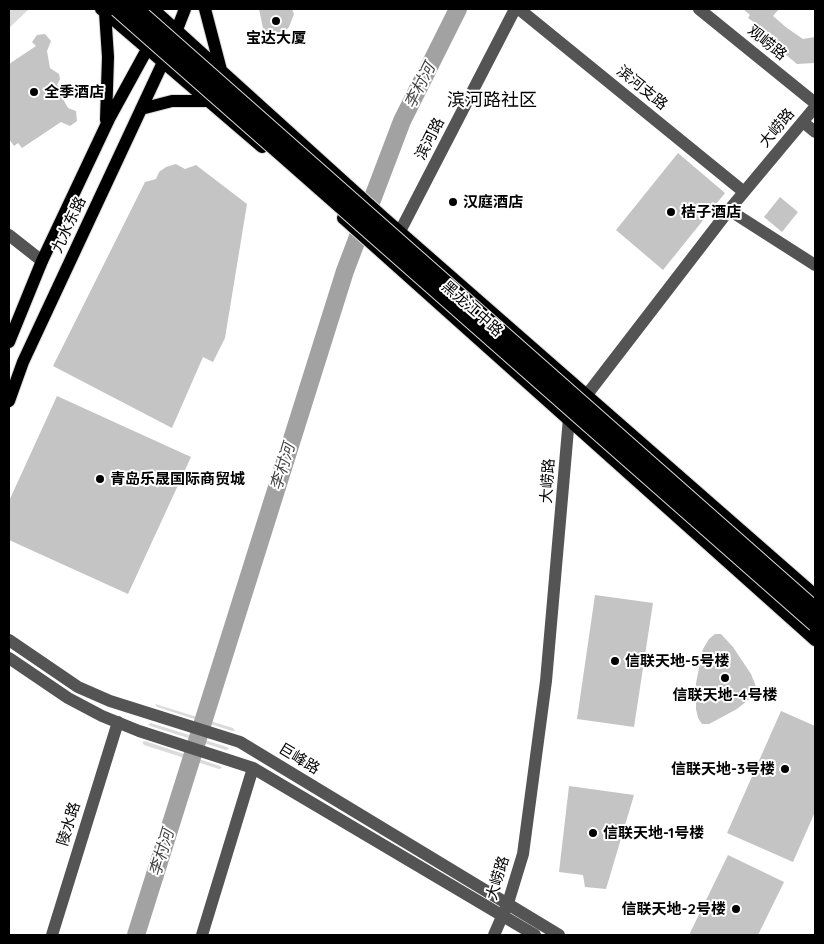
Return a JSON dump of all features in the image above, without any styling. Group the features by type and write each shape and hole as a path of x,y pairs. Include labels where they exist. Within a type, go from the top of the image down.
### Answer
{"highway":[{"name":"黑龙江中路","path":"136,9 815,609"},
{"name":"黑龙江中路","path":"107,10 815,624"}],"main road":[{"name":"九水东路","path":"9,401 23,362 163,63 185,9"},
{"path":"205,9 221,70"},
{"name":"黑龙江中路","path":"107,10 148,50 291,171 815,640"},
{"path":"106,126 107,10"},
{"name":"九水东路","path":"9,342 42,261 106,126 132,74 148,50 160,11"},
{"name":"黑龙江中路","path":"160,11 176,29 384,218 815,595"},
{"path":"141,109 172,101 208,100"}],"street":[{"name":"滨河路","path":"386,256 515,9"},
{"name":"滨河支路","path":"519,9 744,192"},
{"name":"观崂路","path":"699,9 815,103"},
{"name":"大崂路","path":"494,935 508,903 523,854 546,681 569,418 729,210 815,107"},
{"path":"803,122 815,132"},
{"path":"729,210 815,265"},
{"path":"9,235 42,261"},
{"name":"巨峰路","path":"9,640 78,687 144,712 240,742 559,935"},
{"name":"巨峰路","path":"9,658 68,698 118,722 139,731 253,768 535,935"},
{"name":"陵水路","path":"52,935 118,722"},
{"path":"202,935 253,768"}],"shaded area":[{"path":"9,9 29,9 9,28"},
{"path":"155,704 233,728 235,731 157,707"},
{"path":"151,723 229,749 226,750 148,724"},
{"path":"145,741 222,768 219,769 144,745 142,742"}],"building":[{"name":"宝达大厦","path":"259,9 292,9 294,14 289,27 281,35 264,33"},
{"path":"743,9 779,9 773,16 787,28 803,39 815,37 815,63 797,64 773,44 778,39 748,18 750,15"},
{"name":"全季酒店","path":"45,34 51,41 47,51 50,68 59,74 60,79 57,85 63,88 58,90 68,108 76,111 77,121 70,126 61,122 22,148 18,143 14,146 9,139 9,64 36,46 32,42 37,35"},
{"name":"桔子酒店","path":"678,153 725,193 663,270 616,230"},
{"path":"176,164 185,169 196,165 247,204 225,338 213,362 203,357 172,428 53,366 145,182 156,179 159,172 166,167"},
{"path":"780,197 798,212 782,232 764,217"},
{"name":"青岛乐晟国际商贸城","path":"57,396 191,457 128,594 9,540 9,501"},
{"name":"信联天地-5号楼","path":"595,595 653,603 634,727 577,719"},
{"name":"信联天地-4号楼","path":"715,634 721,634 733,647 751,674 757,689 753,696 737,709 709,724 702,724 696,709 696,683 703,649 709,639"},
{"name":"信联天地-3号楼","path":"781,711 815,726 815,812 793,862 727,833"},
{"name":"信联天地-1号楼","path":"569,786 634,795 606,889 585,887 583,875 559,872"},
{"name":"信联天地-2号楼","path":"728,855 784,882 758,935 689,935"}],"waterway":[{"name":"李村河","path":"136,935 345,271 402,121 458,9"}],"place":[{"name":"宝达大厦","path":"276,21"},
{"name":"全季酒店","path":"34,92"},
{"name":"汉庭酒店","path":"453,202"},
{"name":"桔子酒店","path":"671,212"},
{"name":"青岛乐晟国际商贸城","path":"100,479"},
{"name":"信联天地-5号楼","path":"615,661"},
{"name":"信联天地-4号楼","path":"725,678"},
{"name":"信联天地-3号楼","path":"785,769"},
{"name":"信联天地-1号楼","path":"593,833"},
{"name":"信联天地-2号楼","path":"736,909"}],"district":[{"name":"滨河路社区","path":"492,101"}]}
